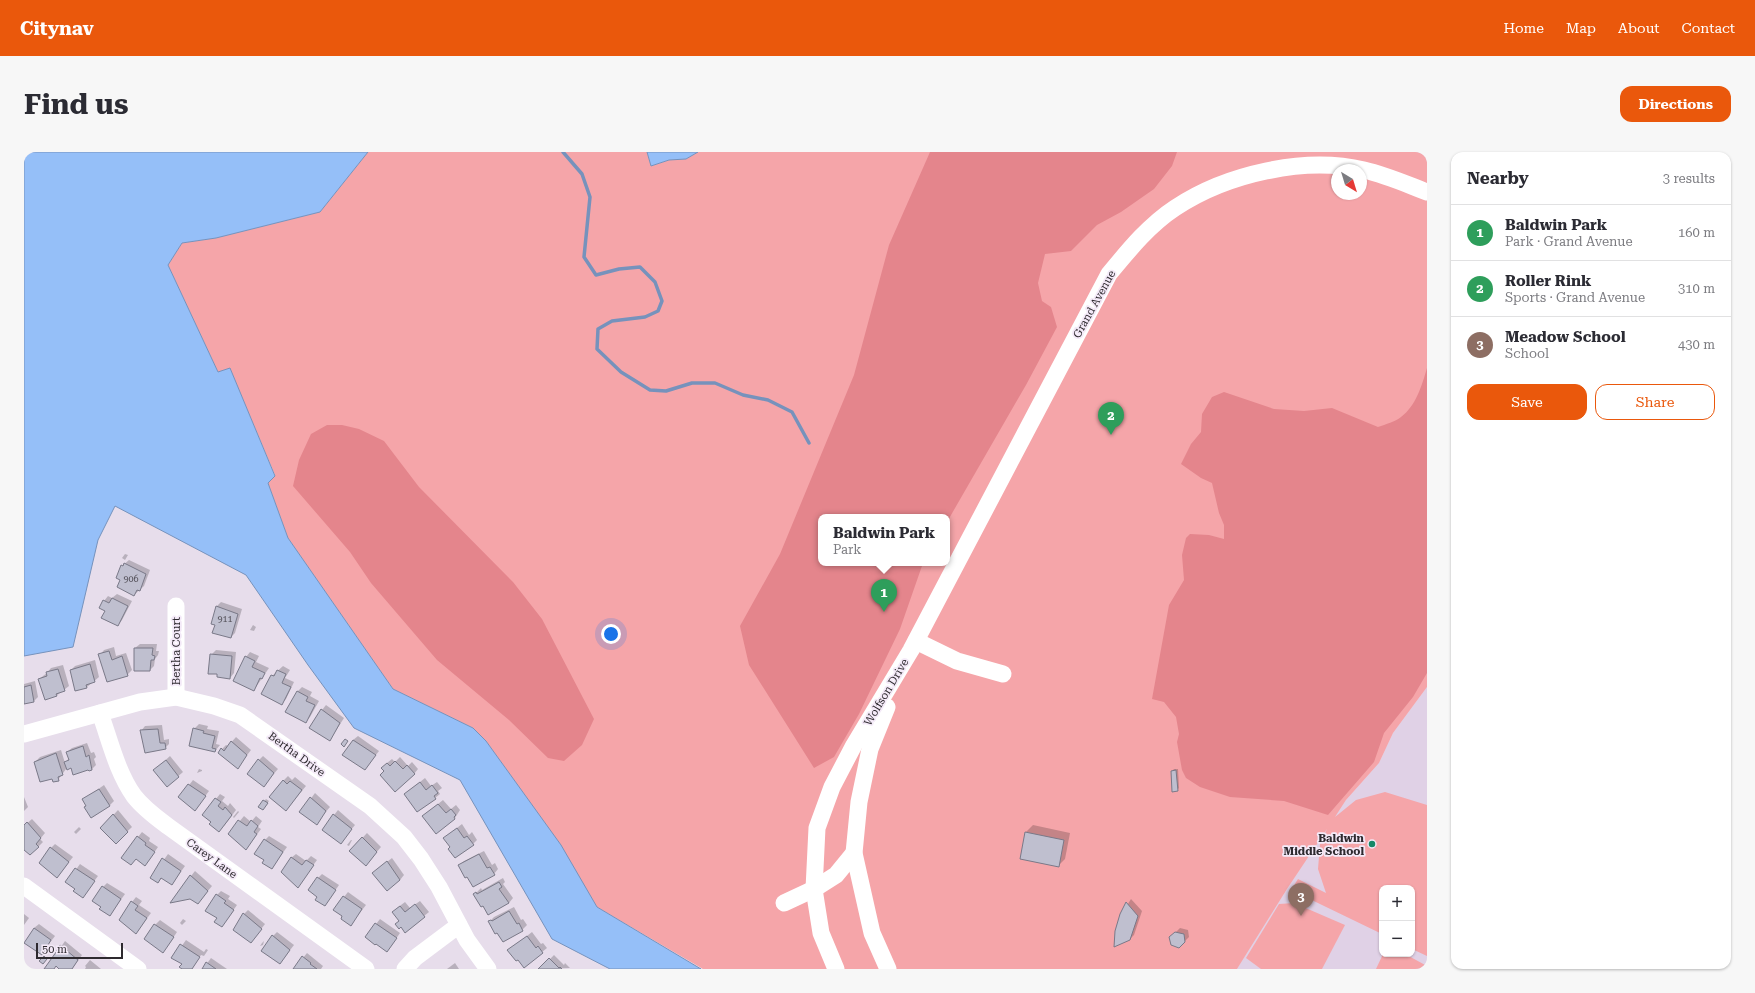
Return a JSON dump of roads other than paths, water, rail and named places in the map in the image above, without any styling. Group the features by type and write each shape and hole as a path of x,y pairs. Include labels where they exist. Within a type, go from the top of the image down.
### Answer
{"street":[{"name":"Grand Avenue","path":"914,645 1109,274 1153,226 1175,208 1232,180 1249,174 1290,167 1336,166 1363,170 1391,178 1427,192"},
{"name":"Bertha Court","path":"176,606 176,697"},
{"path":"914,645 957,661 1003,674"},
{"name":"Wolfson Drive","path":"888,969 872,934 854,854 859,802 870,749 914,645"},
{"name":"Wolfson Drive","path":"836,969 821,933 814,889 817,828 832,786 854,745 914,645"},
{"name":"Bertha Drive","path":"24,734 140,702 176,697 214,706 240,715 370,806 404,837 440,887 467,940 488,969"},
{"name":"Carey Lane","path":"100,713 122,776 134,796 146,809 169,828 366,969"},
{"path":"784,903 814,889 836,875 854,854"},
{"path":"24,886 138,969"},
{"path":"405,969 415,958 459,926"}],"water":[{"path":"24,152 368,152 320,212 216,238 182,243 168,265 218,372 230,368 275,476 268,483 288,538 393,689 473,728 486,741 561,845 597,907 701,969 610,969 552,939 460,780 354,728 308,665 246,575 115,506 98,540 73,647 24,656"},
{"path":"647,152 698,152 686,159 669,160 651,166"}],"waterway":[{"path":"563,152 582,174 590,197 584,257 596,275 619,269 640,267 655,282 662,301 658,311 645,317 612,321 598,329 597,349 621,372 650,390 666,391 692,383 715,383 743,395 768,400 792,412 809,443"}],"place":[{"name":"Roller Rink","path":"1111,435"},
{"name":"Baldwin Park","path":"884,612"},
{"name":"Baldwin Middle School","path":"1372,844"},
{"name":"Meadow School","path":"1301,916"}]}
